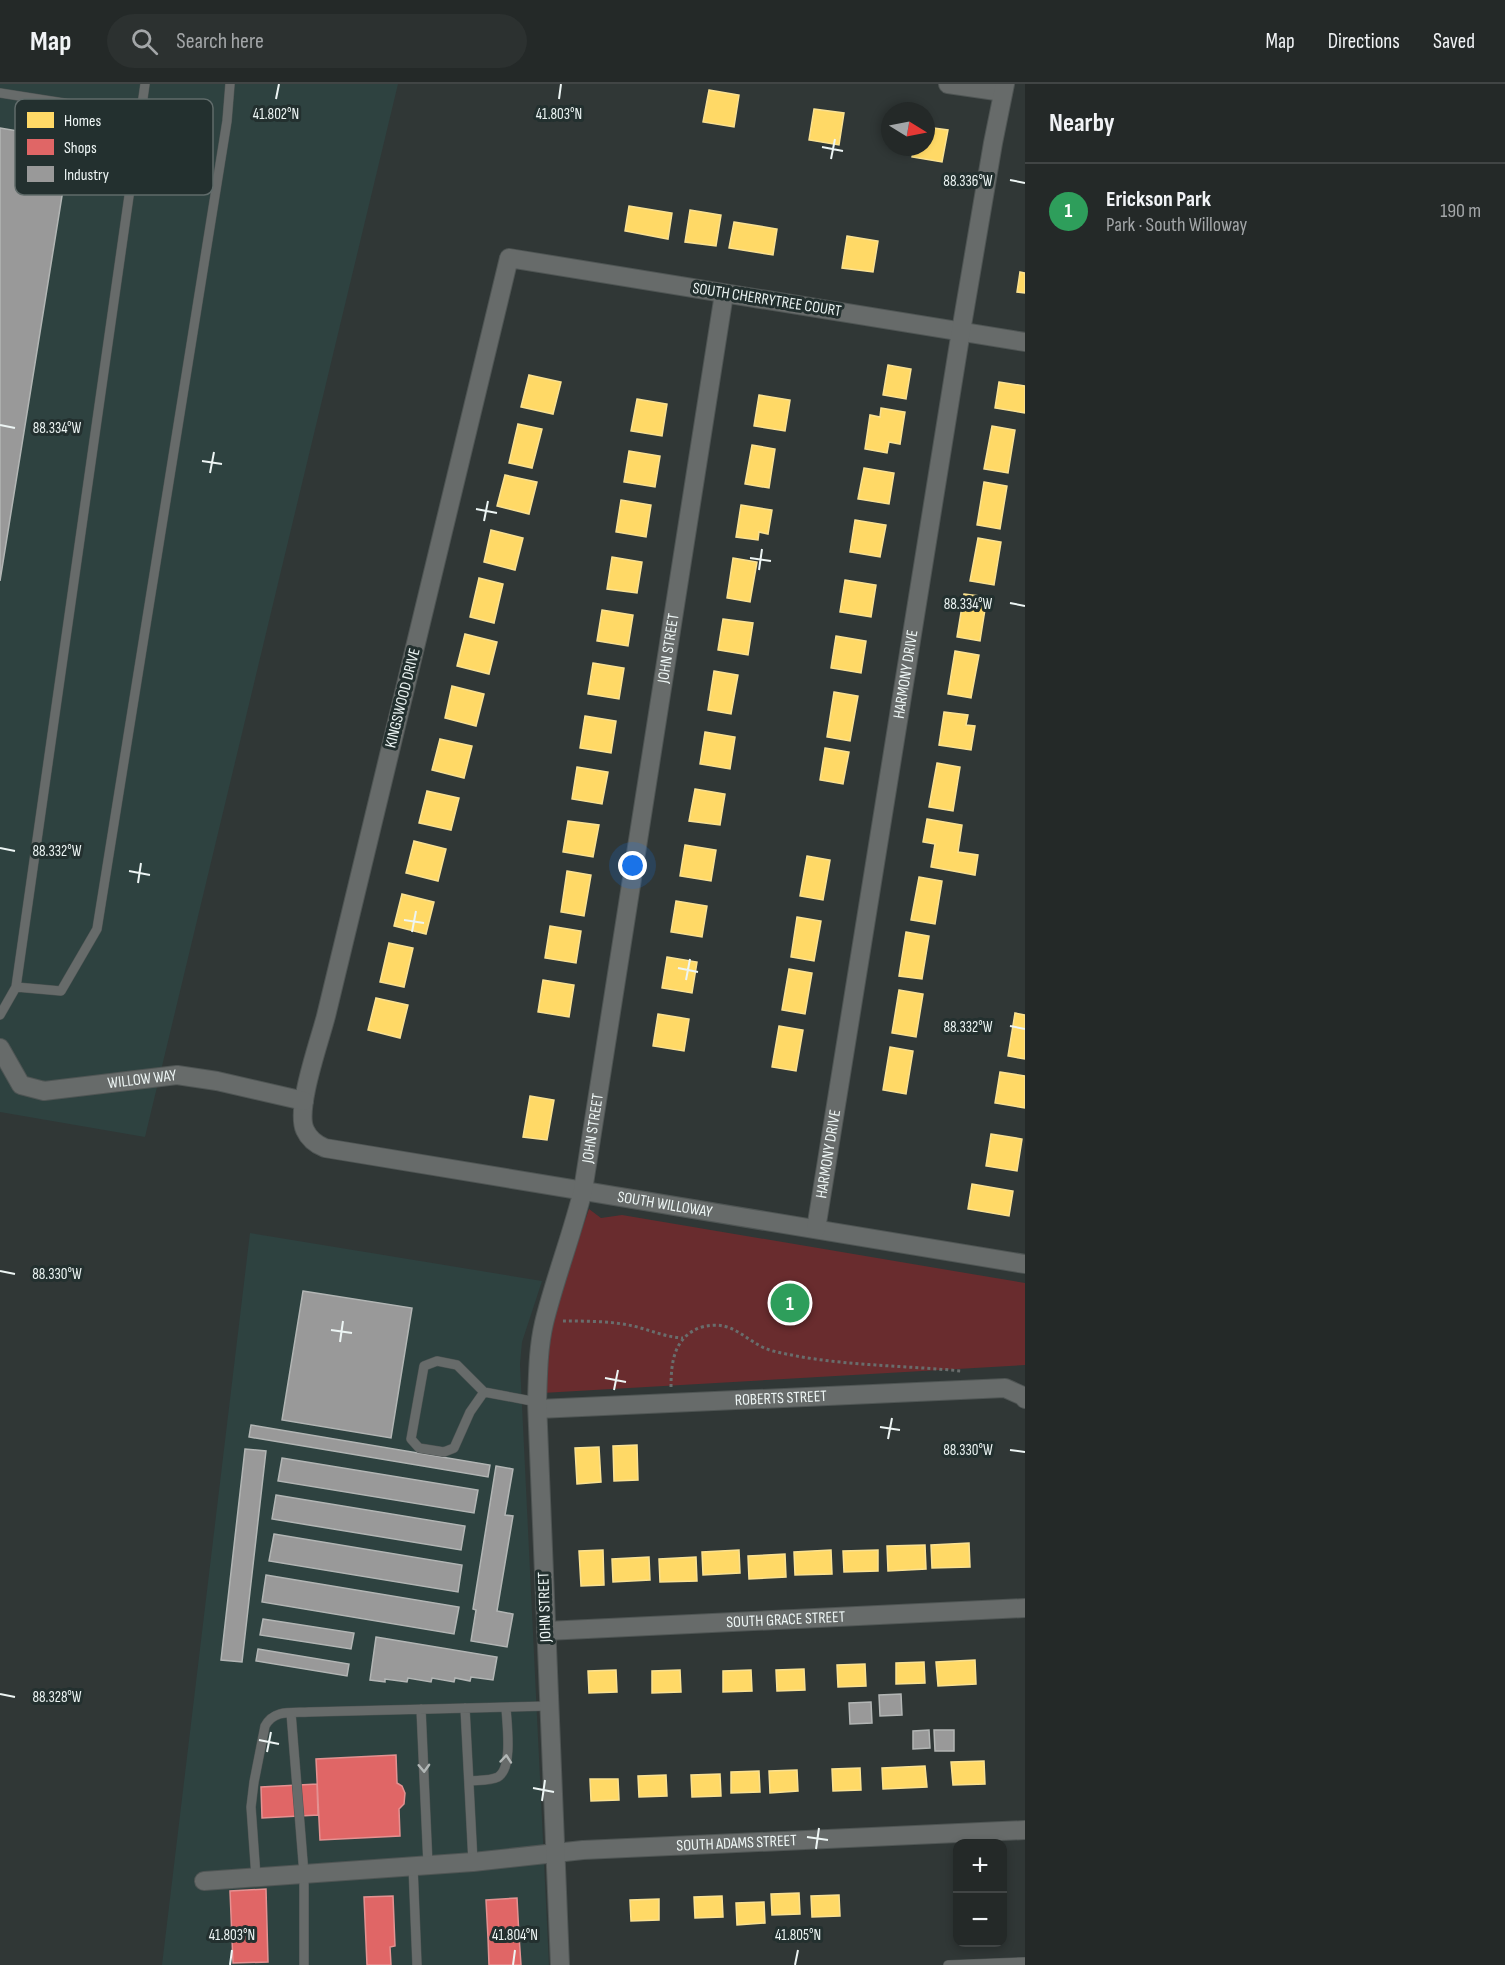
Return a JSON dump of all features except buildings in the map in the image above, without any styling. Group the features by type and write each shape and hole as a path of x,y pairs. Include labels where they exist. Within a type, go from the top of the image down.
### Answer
{"street":[{"path":"948,84 1004,88"},
{"name":"HARMONY DRIVE","path":"816,1229 961,331 1004,88"},
{"name":"SOUTH CHERRYTREE COURT","path":"509,258 1025,342"},
{"name":"KINGSWOOD DRIVE","path":"310,1138 304,1130 304,1101 509,258"},
{"name":"JOHN STREET","path":"560,1965 537,1405 539,1354 544,1325 583,1190 724,294"},
{"name":"WILLOW WAY","path":"0,1048 21,1085 44,1091 177,1075 217,1081 304,1101"},
{"name":"SOUTH WILLOWAY","path":"310,1138 315,1144 325,1148 1025,1264"},
{"name":"ROBERTS STREET","path":"537,1405 671,1404 1005,1388 1024,1397"},
{"name":"SOUTH GRACE STREET","path":"546,1631 1025,1608"},
{"name":"SOUTH ADAMS STREET","path":"204,1881 473,1862 583,1850 1025,1830"}],"lane":[{"path":"143,99 145,84"},
{"path":"15,987 61,991 97,929 225,132 230,84"},
{"path":"0,93 38,99"},
{"path":"0,1015 15,987 129,195"},
{"path":"484,1392 470,1412 454,1448 444,1452 419,1448 411,1439 424,1366 437,1361 457,1365 484,1392 537,1405"},
{"path":"256,1877 251,1807 265,1726 269,1718 275,1714 549,1707"},
{"path":"465,1708 473,1862"},
{"path":"469,1781 492,1779 500,1776 505,1770 508,1759 506,1708"},
{"path":"417,1965 421,1866 421,1709"},
{"path":"291,1713 304,1874 304,1965"},
{"path":"948,1965 1025,1962"}],"path":[{"path":"563,1321 588,1321 632,1326 670,1337 683,1338"},
{"path":"671,1404 671,1362 683,1338 700,1328 720,1325 738,1330 762,1348 816,1360 966,1372"}],"shaded area":[{"path":"0,84 398,84 145,1137 0,1112"},
{"path":"589,1209 601,1218 622,1215 1025,1283 1025,1365 542,1393 549,1323"},
{"path":"250,1233 542,1281 522,1342 520,1364 549,1965 162,1965"}],"place":[{"name":"Erickson Park","path":"790,1303"}]}
